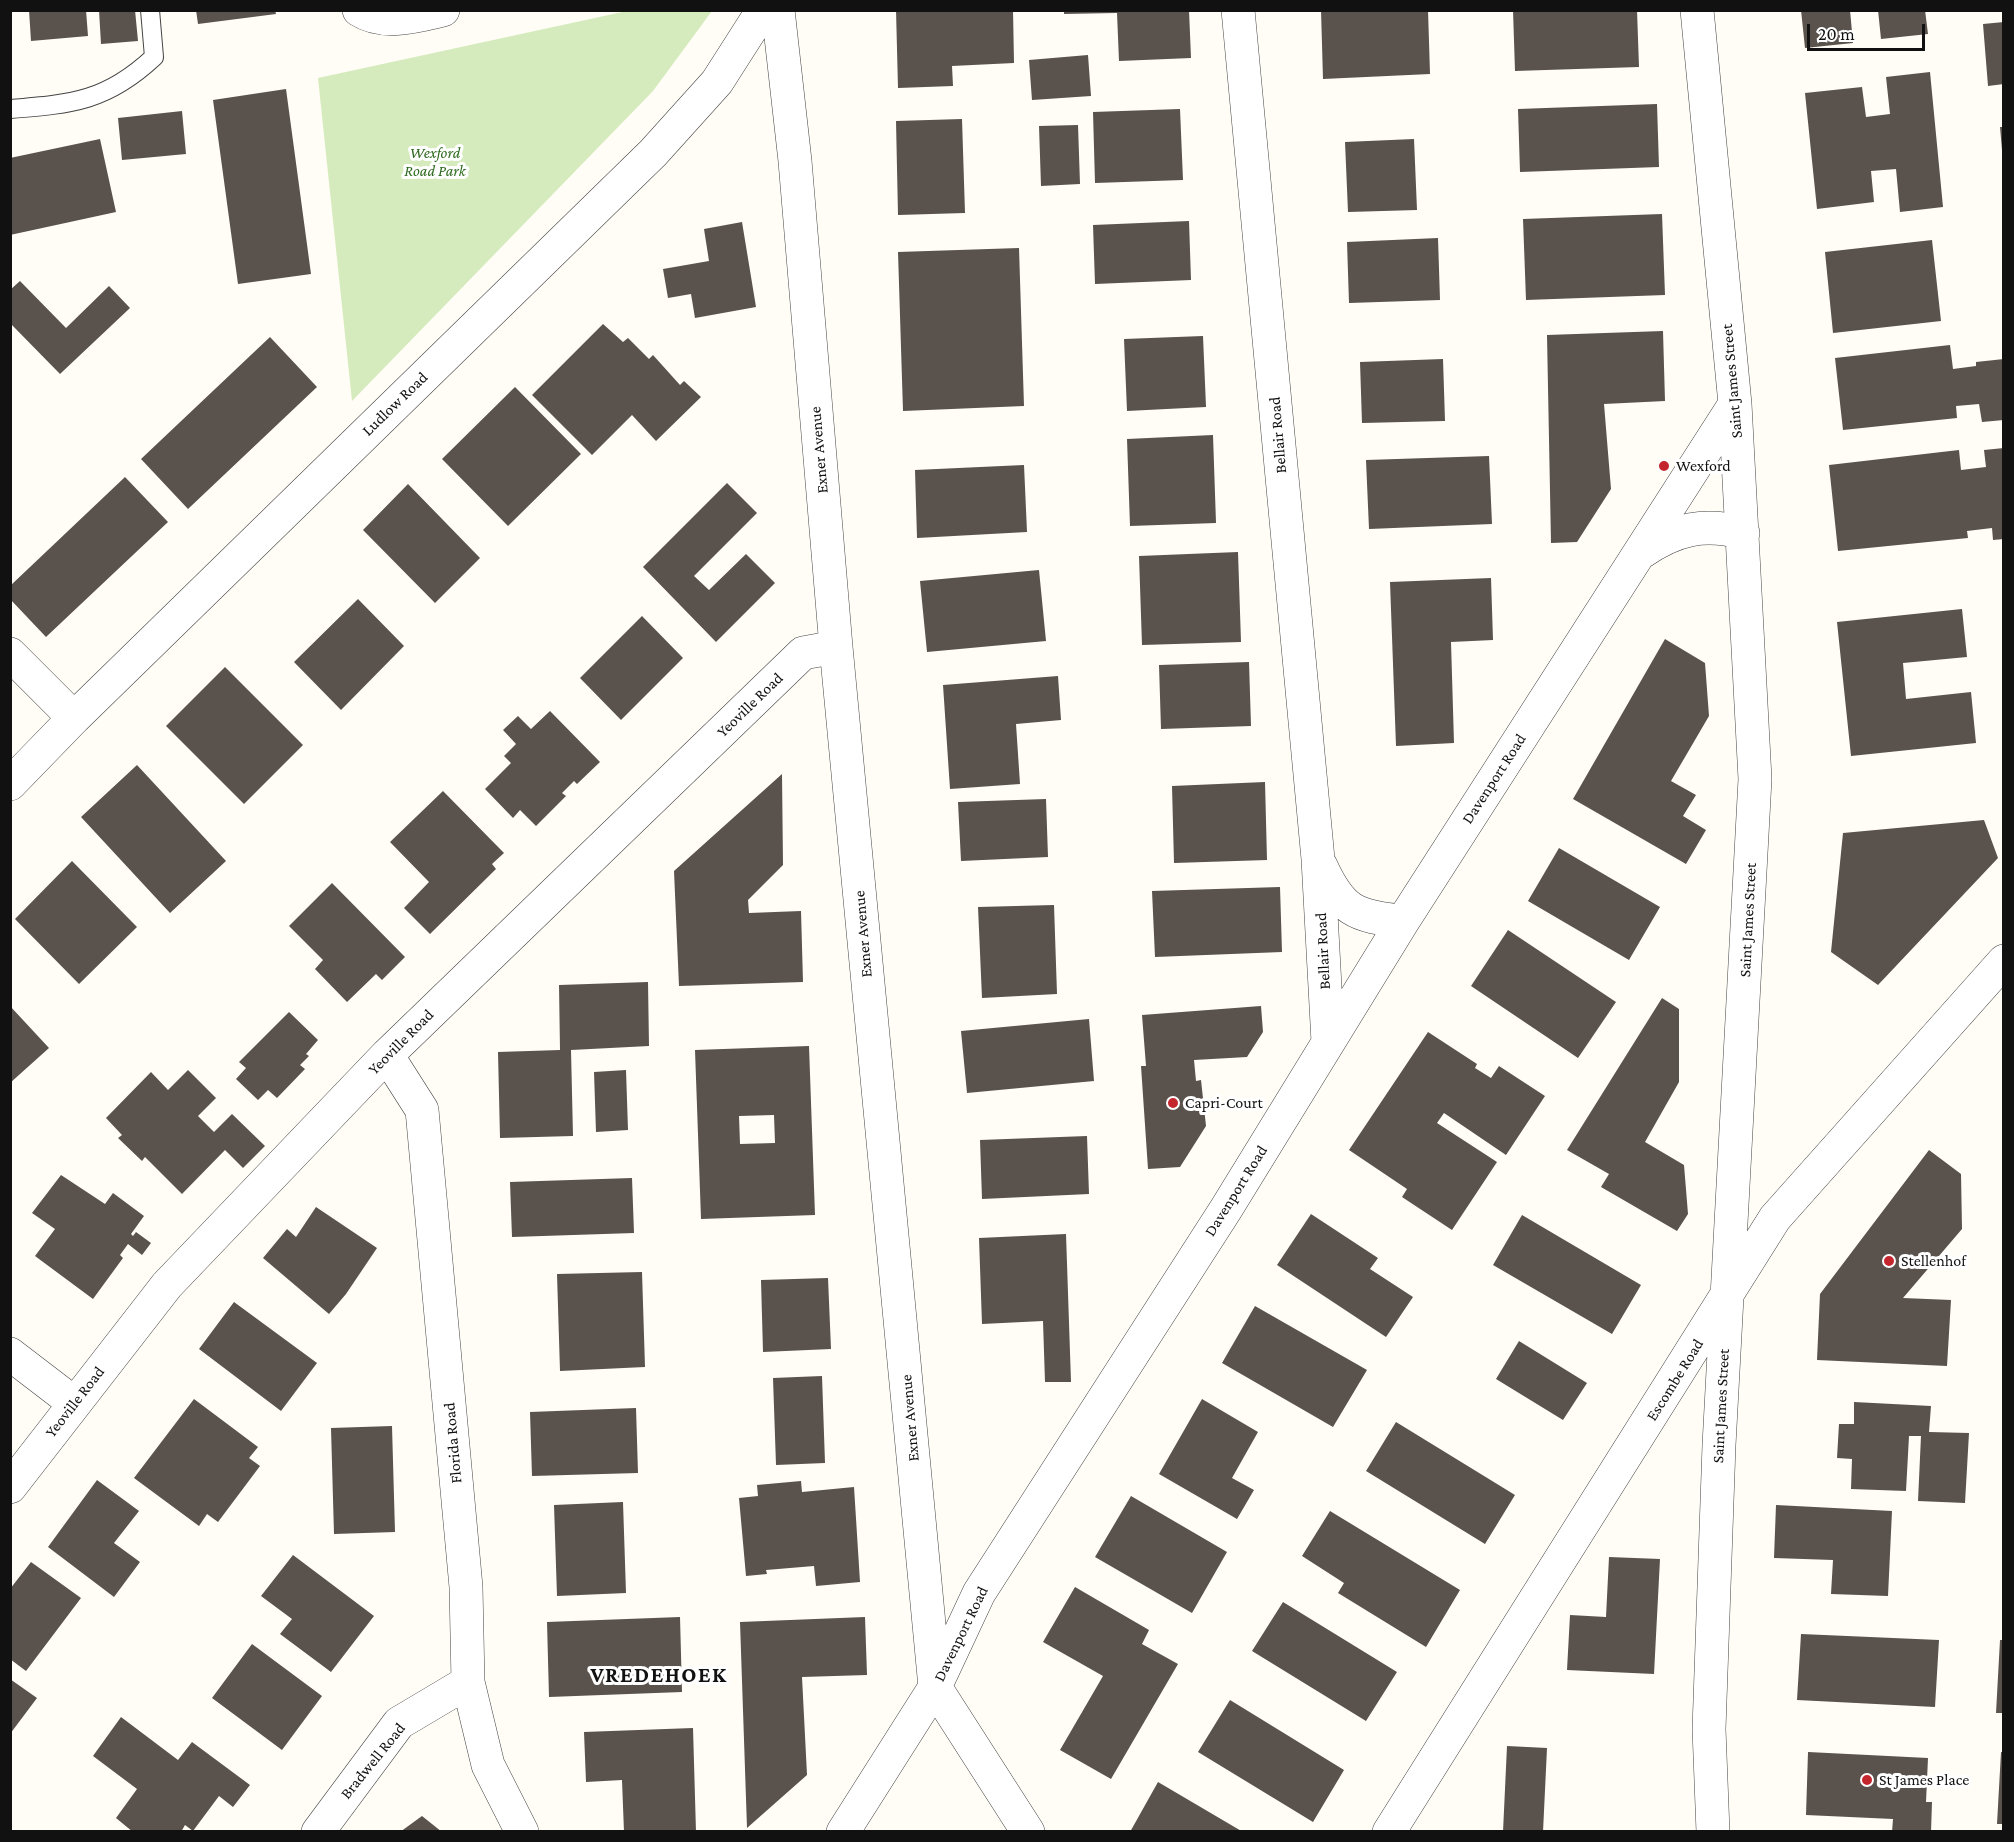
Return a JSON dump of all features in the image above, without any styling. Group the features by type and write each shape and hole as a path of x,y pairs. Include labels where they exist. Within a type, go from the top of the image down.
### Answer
{"street":[{"path":"360,11 387,19 410,18 443,10"},
{"name":"Ludlow Road","path":"10,784 74,718 653,153 717,82 763,10"},
{"name":"Exner Avenue","path":"778,10 795,161 836,647 936,1687 1028,1832"},
{"name":"Bellair Road","path":"1238,10 1318,859 1328,1042"},
{"name":"Saint James Street","path":"1697,10 1735,404 1755,779 1719,1445 1709,1718 1713,1832"},
{"name":"Davenport Road","path":"843,1832 936,1687 979,1593 1226,1209 1403,921 1735,404"},
{"name":"Davenport Road","path":"1638,555 1661,540 1690,528 1714,526 1743,533"},
{"name":"Yeoville Road","path":"10,1487 167,1285 387,1055 803,653 836,647"},
{"path":"10,654 74,718"},
{"name":"Bellair Road","path":"1318,859 1334,893 1348,908 1362,916 1403,921"},
{"name":"Escombe Road","path":"1389,1832 1775,1218 2004,961"},
{"name":"Florida Road","path":"387,1055 422,1110 466,1587 468,1682 488,1765 522,1832"},
{"path":"10,1354 74,1403"},
{"name":"Bradwell Road","path":"318,1832 399,1723 468,1682"}],"lane":[{"path":"10,109 68,104 95,97 131,78 154,57 150,10"}],"green space":[{"name":"Wexford Road Park","path":"627,11 712,11 653,91 352,401 318,78"}],"building":[{"path":"29,10 86,10 88,36 31,41"},
{"path":"99,10 135,10 138,41 101,44"},
{"path":"196,10 275,10 276,14 198,24"},
{"path":"896,10 1013,10 1014,63 952,66 953,86 898,88"},
{"path":"1064,10 1189,10 1191,58 1119,61 1117,13 1064,14"},
{"path":"1321,10 1428,10 1430,74 1323,79"},
{"path":"1513,10 1637,10 1639,67 1515,71"},
{"path":"1801,10 1850,10 1853,43 1805,48"},
{"path":"1878,10 1925,10 1928,34 1881,39"},
{"path":"2004,22 2004,84 1988,86 1983,24"},
{"path":"1088,55 1091,96 1032,100 1029,60"},
{"path":"1930,72 1943,207 1900,212 1896,169 1871,171 1874,202 1817,209 1805,93 1862,87 1866,117 1890,114 1886,77"},
{"path":"286,89 311,274 238,284 213,100"},
{"path":"1657,104 1659,167 1520,172 1518,109"},
{"path":"1180,109 1183,180 1095,183 1093,112"},
{"path":"182,111 186,154 122,160 118,118"},
{"path":"962,119 965,213 898,215 896,121"},
{"path":"1078,125 1080,184 1041,186 1039,126"},
{"path":"2000,127 2004,127 2004,150 2002,150"},
{"path":"100,139 116,212 10,235 10,158"},
{"path":"1414,139 1417,210 1348,212 1345,142"},
{"path":"1662,214 1665,295 1526,300 1523,219"},
{"path":"1189,221 1191,280 1095,284 1093,225"},
{"path":"742,222 756,307 695,318 691,294 668,298 663,269 709,261 704,229"},
{"path":"1438,238 1440,300 1349,303 1347,242"},
{"path":"1932,240 1941,321 1833,333 1825,252"},
{"path":"1019,248 1024,406 903,411 898,252"},
{"path":"20,281 66,328 109,286 130,308 60,374 10,323 10,290"},
{"path":"603,324 623,342 628,338 649,359 653,355 680,385 684,381 701,397 656,441 632,415 592,455 532,395"},
{"path":"1663,331 1665,401 1604,404 1611,489 1577,542 1551,543 1547,335"},
{"path":"1203,336 1206,407 1127,411 1124,339"},
{"path":"270,337 317,387 188,509 141,459"},
{"path":"1950,345 1953,369 1976,366 1976,362 2004,359 2004,420 1982,422 1979,404 1956,406 1957,418 1843,430 1835,358"},
{"path":"1443,359 1445,421 1362,423 1360,362"},
{"path":"515,387 581,454 508,526 442,459"},
{"path":"1213,435 1216,523 1130,526 1127,439"},
{"path":"2004,448 2004,539 1993,540 1992,528 1967,531 1968,538 1838,551 1829,465 1959,450 1961,470 1986,467 1984,450"},
{"path":"1489,456 1492,524 1369,529 1366,460"},
{"path":"1024,465 1027,532 917,538 915,470"},
{"path":"125,477 168,522 46,637 10,599 10,586"},
{"path":"727,483 757,513 694,576 709,590 746,554 775,583 716,642 643,567"},
{"path":"408,484 480,558 435,603 363,530"},
{"path":"1238,552 1241,642 1142,645 1139,556"},
{"path":"1039,570 1046,641 927,652 920,581"},
{"path":"1491,578 1493,640 1451,642 1454,743 1396,746 1390,582"},
{"path":"358,599 404,646 341,710 294,662"},
{"path":"1962,609 1967,657 1903,663 1906,699 1971,692 1976,743 1851,756 1837,622"},
{"path":"642,616 683,658 621,720 580,678"},
{"path":"1665,639 1705,663 1709,716 1671,781 1696,795 1683,816 1706,830 1686,864 1573,799"},
{"path":"1249,662 1251,726 1161,729 1159,665"},
{"path":"225,667 303,745 244,804 166,726"},
{"path":"1058,676 1061,720 1016,724 1020,784 950,789 943,685"},
{"path":"550,711 600,762 577,784 574,781 562,793 566,796 536,826 520,810 513,818 485,789 511,763 504,756 516,744 503,730 518,716 531,729"},
{"path":"137,765 226,861 170,913 81,817"},
{"path":"782,774 783,865 748,900 749,913 801,911 803,982 679,986 674,871"},
{"path":"1265,782 1267,860 1174,863 1172,786"},
{"path":"443,791 504,853 492,864 496,869 430,934 404,908 429,882 390,842"},
{"path":"1046,799 1048,857 961,861 958,802"},
{"path":"1984,820 1998,858 1878,985 1831,952 1843,833"},
{"path":"1559,848 1660,907 1629,960 1528,901"},
{"path":"72,861 137,927 79,984 15,919"},
{"path":"332,883 405,957 382,980 376,974 347,1002 315,969 323,960 289,926"},
{"path":"1280,887 1282,952 1155,957 1152,891"},
{"path":"1054,905 1057,994 982,998 978,907"},
{"path":"1508,930 1616,1002 1578,1058 1471,986"},
{"path":"648,982 649,1046 571,1050 573,1136 500,1138 498,1052 560,1050 559,985"},
{"path":"1662,998 1679,1009 1679,1082 1645,1142 1684,1165 1688,1214 1677,1231 1601,1187 1609,1174 1567,1150"},
{"path":"10,1006 49,1048 10,1083"},
{"name":"Capri-Court","path":"1261,1006 1263,1032 1247,1057 1194,1060 1196,1081 1201,1080 1206,1126 1180,1167 1148,1169 1141,1066 1146,1066 1142,1015"},
{"path":"289,1012 318,1040 306,1054 309,1056 300,1065 305,1069 277,1098 268,1090 258,1100 236,1079 246,1068 239,1062"},
{"path":"1089,1019 1094,1081 967,1093 961,1031"},
{"path":"1428,1032 1477,1064 1475,1068 1491,1078 1499,1066 1545,1096 1506,1155 1444,1113 1437,1123 1497,1162 1452,1230 1402,1197 1407,1189 1349,1150"},
{"path":"809,1046 815,1215 701,1219 695,1050","holes":["774,1115 775,1143 740,1144 739,1116"]},
{"path":"188,1070 216,1098 198,1116 214,1132 232,1114 265,1146 243,1168 225,1150 182,1194 145,1157 142,1161 118,1138 122,1135 106,1118 151,1072 168,1090"},
{"path":"626,1070 628,1130 596,1132 594,1072"},
{"path":"1087,1136 1089,1194 982,1199 980,1140"},
{"name":"Stellenhof","path":"1929,1150 1961,1174 1962,1229 1903,1298 1951,1300 1947,1366 1817,1360 1820,1294"},
{"path":"61,1175 105,1204 113,1193 144,1216 131,1234 133,1236 136,1232 151,1243 142,1255 128,1244 120,1255 123,1258 93,1299 35,1256 55,1229 32,1213"},
{"path":"632,1178 634,1233 512,1237 510,1182"},
{"path":"316,1207 377,1248 346,1294 329,1314 263,1258 287,1229 296,1237"},
{"path":"1311,1214 1378,1258 1370,1269 1413,1297 1386,1337 1277,1265"},
{"path":"1522,1215 1641,1285 1612,1334 1493,1265"},
{"path":"1066,1234 1071,1382 1045,1382 1043,1321 982,1324 979,1238"},
{"path":"642,1272 645,1367 560,1371 557,1274"},
{"path":"828,1278 831,1349 763,1352 761,1280"},
{"path":"234,1302 317,1363 281,1411 199,1349"},
{"path":"1255,1306 1367,1370 1333,1427 1222,1363"},
{"path":"1519,1341 1587,1383 1563,1420 1496,1379"},
{"path":"822,1376 825,1463 776,1465 773,1378"},
{"path":"194,1399 258,1447 249,1458 260,1466 218,1522 207,1514 199,1526 134,1478"},
{"path":"1202,1399 1258,1432 1232,1478 1254,1490 1237,1519 1159,1474"},
{"path":"1854,1402 1931,1406 1929,1432 1969,1433 1965,1503 1918,1501 1921,1436 1909,1436 1906,1491 1851,1489 1852,1459 1837,1458 1839,1424 1854,1424"},
{"path":"636,1408 638,1473 532,1476 530,1412"},
{"path":"1396,1422 1515,1495 1485,1544 1366,1471"},
{"path":"392,1426 395,1532 334,1534 331,1428"},
{"path":"97,1480 139,1511 114,1543 140,1562 114,1597 48,1547"},
{"path":"801,1481 802,1492 854,1487 860,1582 816,1586 814,1566 766,1570 767,1574 746,1576 739,1498 758,1496 757,1485"},
{"path":"1131,1496 1227,1552 1192,1613 1095,1557"},
{"path":"623,1502 626,1593 557,1596 554,1505"},
{"path":"1776,1505 1892,1511 1888,1596 1831,1594 1833,1560 1774,1558"},
{"path":"1330,1511 1460,1590 1426,1647 1338,1593 1344,1583 1302,1556"},
{"path":"293,1555 374,1616 331,1672 280,1634 292,1619 261,1596"},
{"path":"1609,1557 1660,1559 1654,1674 1567,1670 1570,1615 1606,1617"},
{"path":"31,1562 81,1598 26,1671 10,1659 10,1589"},
{"path":"1075,1587 1149,1630 1142,1644 1178,1664 1111,1779 1060,1750 1103,1676 1043,1642"},
{"path":"1283,1602 1397,1672 1366,1721 1252,1651"},
{"path":"680,1617 682,1692 549,1697 547,1622"},
{"path":"865,1617 867,1675 802,1677 807,1775 747,1828 740,1622"},
{"path":"1801,1634 1939,1640 1935,1707 1797,1700"},
{"path":"2000,1640 2004,1640 2004,1713 1996,1713"},
{"path":"252,1644 322,1696 282,1750 212,1698"},
{"path":"10,1679 37,1698 10,1734"},
{"path":"1230,1700 1344,1770 1313,1822 1198,1752"},
{"path":"121,1717 178,1760 192,1742 250,1785 233,1807 219,1796 193,1831 185,1825 181,1832 133,1832 116,1818 137,1789 93,1756"},
{"path":"693,1728 696,1832 624,1832 622,1780 586,1782 584,1732"},
{"path":"1507,1746 1547,1748 1543,1832 1503,1832"},
{"name":"St James Place","path":"1808,1752 1928,1758 1926,1802 1932,1802 1931,1832 1892,1832 1893,1819 1806,1815"},
{"path":"2001,1752 2004,1752 2004,1824 1997,1824"},
{"path":"1158,1782 1243,1832 1130,1832"},
{"path":"422,1816 442,1832 400,1832"}],"place":[{"name":"Wexford","path":"1664,466"},
{"name":"Capri-Court","path":"1173,1103"},
{"name":"Stellenhof","path":"1889,1261"},
{"name":"St James Place","path":"1867,1780"}],"district":[{"name":"VREDEHOEK","path":"659,1675"}]}
